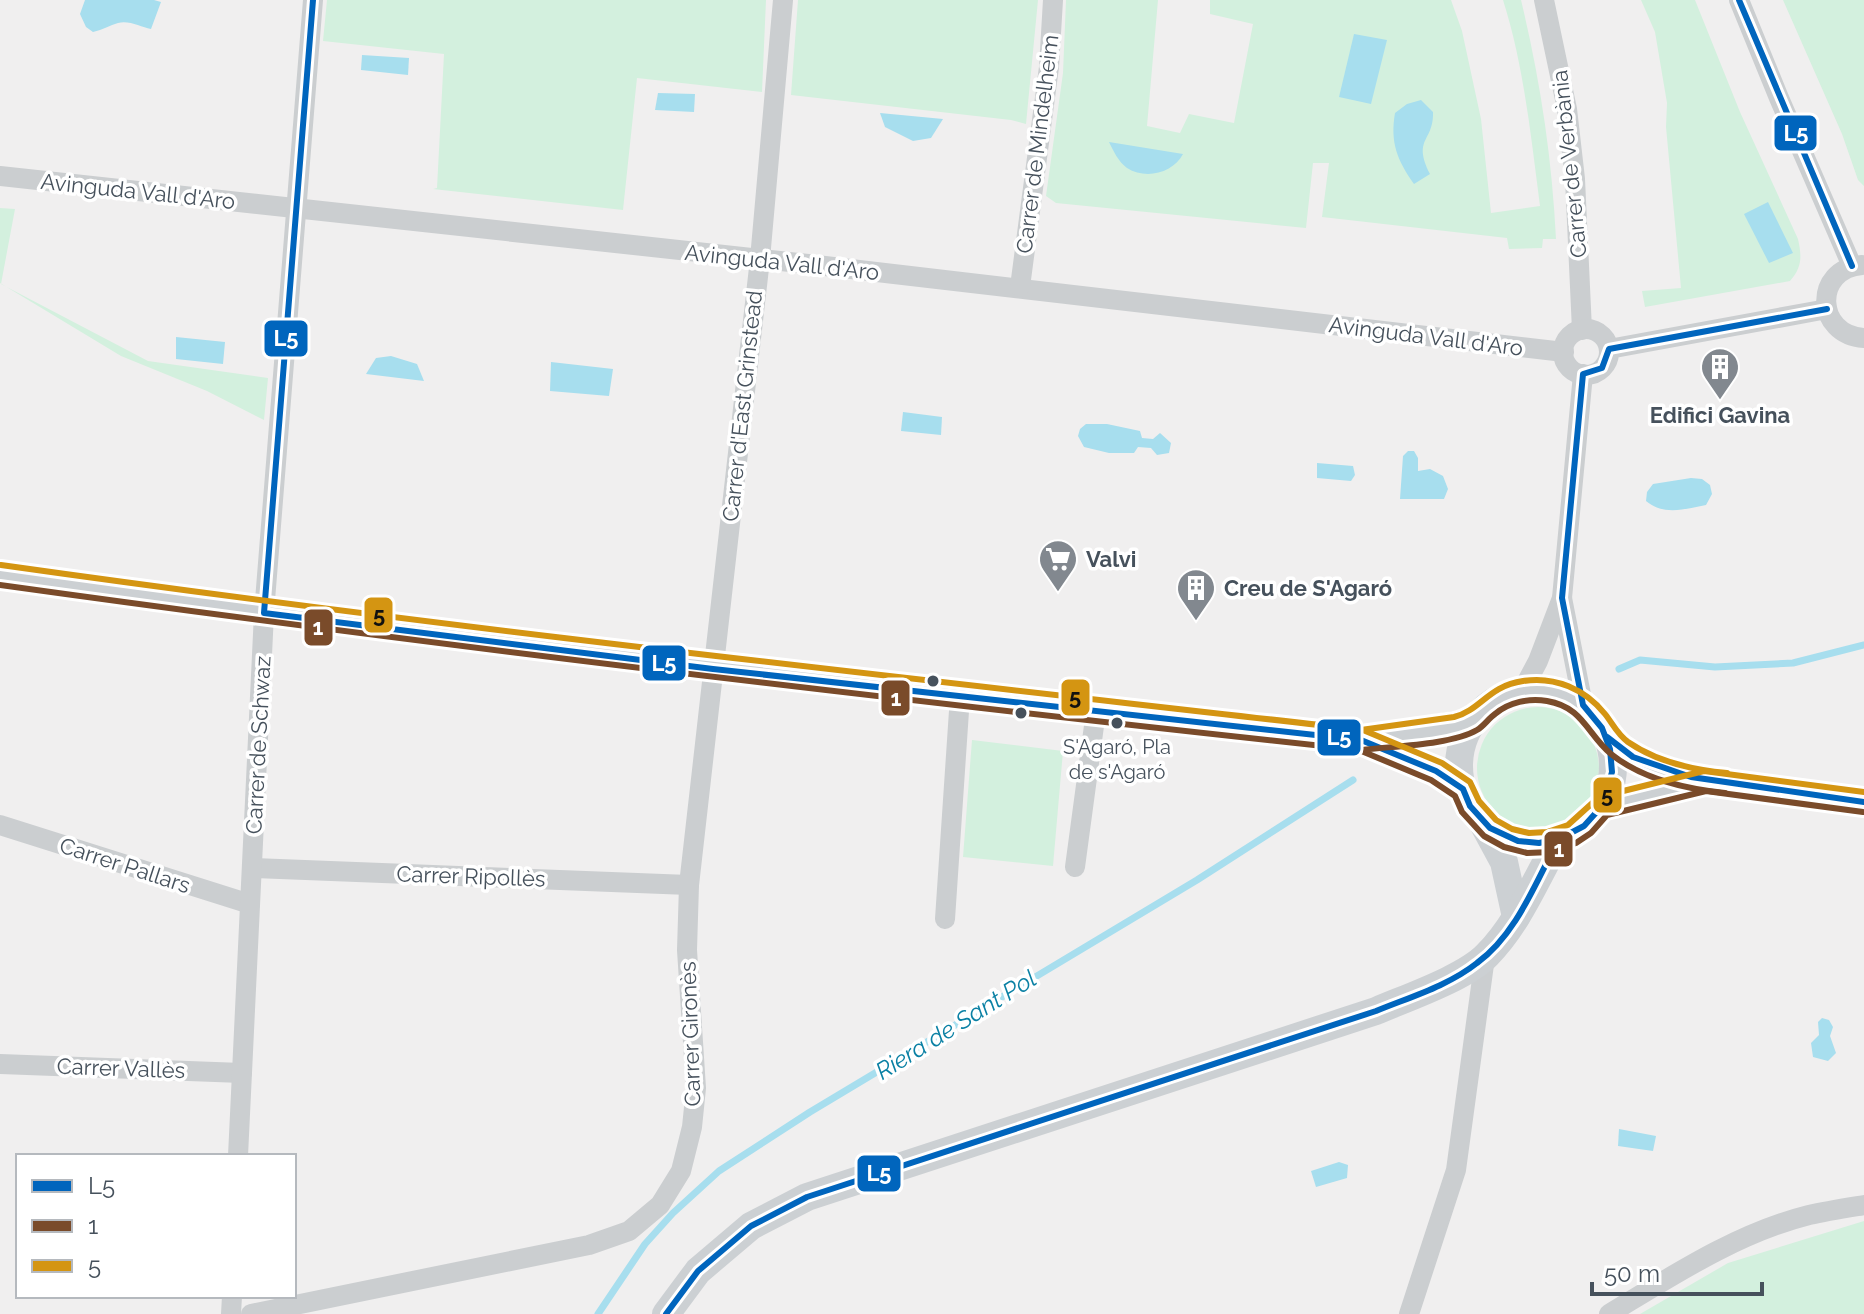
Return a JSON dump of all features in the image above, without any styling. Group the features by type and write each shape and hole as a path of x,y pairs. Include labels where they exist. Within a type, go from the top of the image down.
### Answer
{"main road":[{"path":"0,575 264,613 713,669 1361,740 1473,722"},
{"path":"1607,737 1612,772 1602,806 1584,826 1559,839 1539,843 1518,841 1499,833 1470,806 1460,772 1461,755 1473,722 1497,700 1522,691 1549,691 1583,705 1607,737 1634,758 1705,781 1864,802"},
{"path":"1361,740 1436,771 1463,789"},
{"path":"1602,806 1705,781"},
{"path":"1482,820 1504,862 1516,917"},
{"path":"666,1314 698,1271 751,1226 807,1197 1376,1011 1442,983 1485,957 1516,917 1559,839"}],"street":[{"name":"Carrer de Schwaz","path":"238,1154 264,613 313,0"},
{"name":"Carrer d'East Grinstead","path":"713,669 760,259 783,0"},
{"name":"Carrer de Mindelheim","path":"1020,287 1049,67 1053,0"},
{"name":"Carrer de Verbània","path":"1544,0 1557,51 1569,123 1575,179 1582,330"},
{"path":"1739,0 1779,98 1858,265 1833,280 1827,291 1827,309 1832,322 1843,332 1864,338"},
{"name":"Avinguda Vall d'Aro","path":"0,176 1020,287 1564,352"},
{"path":"1609,349 1827,309"},
{"path":"1582,330 1601,334 1609,349 1603,367 1595,373 1583,374 1568,366 1564,352 1569,336 1582,330"},
{"path":"1522,691 1538,661 1562,598 1583,374"},
{"path":"1562,598 1583,705"},
{"name":"Carrer Gironès","path":"251,1314 589,1245 629,1231 660,1205 681,1171 692,1127 696,1088 687,950 689,885 713,669"},
{"path":"945,919 960,696"},
{"path":"1075,867 1096,711"},
{"name":"Carrer Pallars","path":"0,825 250,904"},
{"name":"Carrer Ripollès","path":"252,868 689,885"},
{"path":"1409,1314 1456,1170 1485,957"},
{"name":"Carrer Vallès","path":"0,1064 242,1073"},
{"path":"1609,1314 1708,1256 1754,1235 1807,1216 1864,1205"}],"green space":[{"path":"327,0 766,0 762,92 637,78 623,210 433,189 437,188 444,54 323,41"},
{"path":"798,0 1038,0 1026,124 791,95"},
{"path":"1066,0 1158,0 1147,126 1180,133 1189,114 1234,123 1253,24 1210,14 1210,0 1451,0 1462,31 1481,119 1491,213 1540,206 1522,76 1503,0 1521,0 1544,118 1556,239 1543,239 1542,248 1509,249 1507,238 1322,217 1329,163 1313,163 1306,228 1056,203 1046,196 1063,73"},
{"path":"1641,0 1695,0 1740,112 1798,239 1800,262 1790,281 1645,307 1642,291 1681,288 1666,127 1667,103 1655,32"},
{"path":"1783,0 1864,0 1864,186 1858,180 1842,134"},
{"path":"0,208 15,209 1,284 0,283"},
{"path":"6,287 148,361 268,378 264,420 207,391 121,356"},
{"path":"1538,707 1561,712 1581,725 1594,745 1599,768 1594,791 1581,811 1561,824 1538,829 1515,824 1495,811 1482,791 1477,768 1482,745 1495,725 1515,712"},
{"path":"972,740 1063,751 1053,866 963,857"},
{"path":"1864,1221 1864,1314 1640,1314 1728,1263"}],"water":[{"path":"85,0 161,2 151,29 122,22 93,32 86,27 80,14"},
{"path":"1354,34 1387,40 1371,104 1339,97"},
{"path":"362,55 409,58 408,75 361,70"},
{"path":"658,93 695,94 694,112 655,110"},
{"path":"1421,100 1433,112 1423,146 1430,174 1414,184 1396,150 1393,133 1395,113 1407,104"},
{"path":"880,113 943,119 931,138 913,141 885,127"},
{"path":"1109,142 1183,154 1166,170 1142,174 1127,168"},
{"path":"1768,202 1793,253 1769,263 1744,214"},
{"path":"176,337 225,342 223,364 176,359"},
{"path":"391,356 417,364 424,381 366,374 376,358"},
{"path":"551,362 613,369 609,396 550,391"},
{"path":"903,412 942,417 941,435 901,431"},
{"path":"1086,424 1107,424 1140,431 1142,438 1153,439 1160,433 1171,443 1169,453 1157,455 1151,448 1138,447 1134,453 1109,453 1084,447 1078,436"},
{"path":"1408,451 1414,451 1418,458 1418,471 1430,469 1443,476 1448,489 1444,499 1400,499 1403,456"},
{"path":"1317,463 1353,466 1355,475 1351,481 1317,478"},
{"path":"1702,479 1710,485 1712,494 1706,505 1667,510 1646,501 1647,492 1653,484"},
{"path":"1822,1018 1829,1020 1833,1027 1830,1036 1836,1053 1828,1061 1813,1057 1811,1043 1819,1035 1818,1022"},
{"path":"1619,1129 1656,1136 1653,1151 1618,1146"},
{"path":"1339,1162 1348,1165 1347,1178 1316,1187 1311,1171"}],"waterway":[{"name":"Riera de Sant Pol","path":"1619,669 1640,660 1715,667 1793,663 1864,645"},
{"name":"Riera de Sant Pol","path":"598,1314 645,1244 673,1213 719,1171 810,1112 1197,880 1353,780"}],"transit line":[{"name":"L5","path":"313,0 264,613 713,669 1361,740 1436,771 1463,789 1470,806 1490,828 1518,841 1539,843 1559,839 1584,826 1602,806 1612,772 1610,749 1602,728 1583,705 1562,598 1583,374 1602,368 1609,349 1827,309"},
{"name":"L5","path":"1739,0 1852,266"},
{"name":"5","path":"1,565 511,632 1363,730 1442,763 1470,782 1479,801 1496,820 1512,829 1529,833 1547,832 1568,825 1599,797 1704,771 1864,792"},
{"name":"1","path":"0,585 679,673 1359,750 1431,780 1455,796 1462,812 1484,836 1504,847 1527,853 1551,852 1576,843 1591,833 1607,815 1706,791 1863,812"},
{"name":"5","path":"1348,729 1361,730 1454,717 1511,684 1546,681 1579,691 1597,705 1621,736 1639,749 1676,764 1727,773"},
{"name":"1","path":"1346,749 1362,750 1452,739 1482,727 1506,706 1540,700 1569,709 1611,754 1636,770 1695,789 1725,793"},
{"name":"L5","path":"1607,737 1633,757 1691,777 1864,802"},
{"name":"L5","path":"666,1314 698,1271 751,1226 807,1197 1376,1011 1454,978 1477,963 1503,937 1524,906 1559,839"}],"place":[{"name":"Edifici Gavina","path":"1720,401"},
{"name":"Valvi","path":"1058,593"},
{"name":"Creu de S'Agaró","path":"1196,622"},
{"name":"S'Agaró, Pla de s'Agaró","path":"1117,723"}]}
